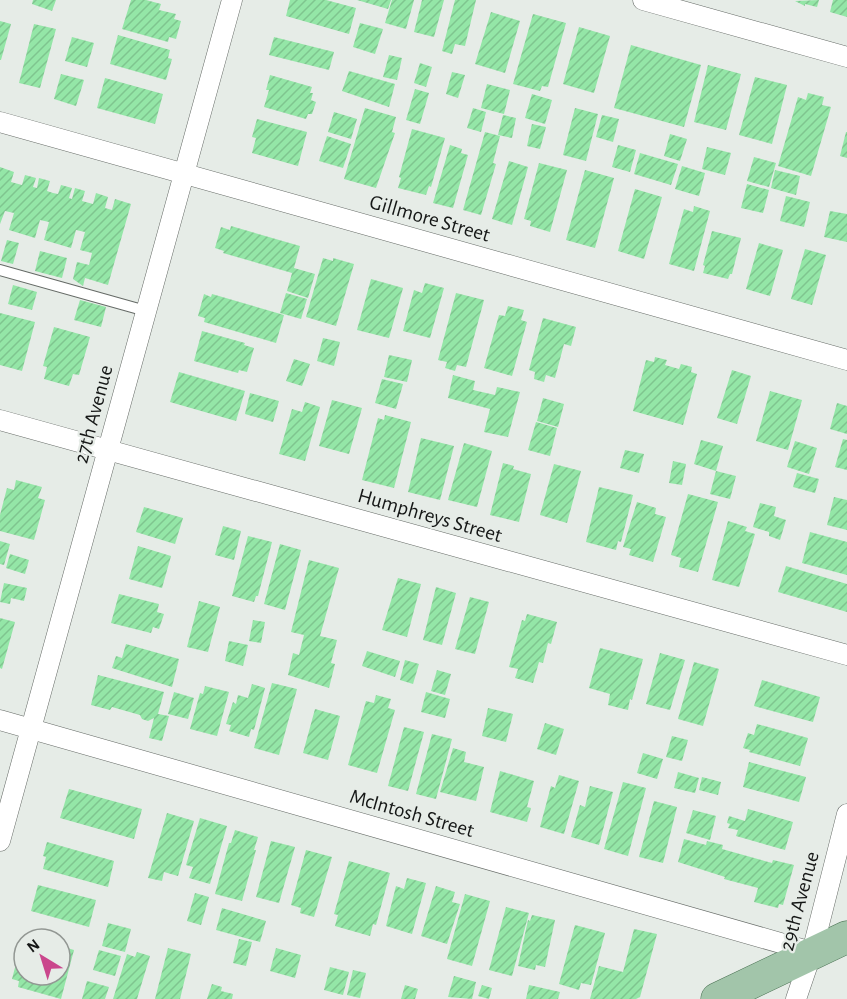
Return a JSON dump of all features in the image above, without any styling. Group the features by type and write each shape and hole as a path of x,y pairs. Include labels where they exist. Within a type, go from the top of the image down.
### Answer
{"main road":[{"path":"717,999 847,937"}],"street":[{"name":"27th Avenue","path":"0,841 232,0"},
{"path":"643,0 847,57"},
{"name":"Gillmore Street","path":"0,122 847,360"},
{"name":"Humphreys Street","path":"0,420 847,655"},
{"name":"McIntosh Street","path":"0,720 812,952"},
{"name":"29th Avenue","path":"796,999 812,952 847,814"}],"lane":[{"path":"0,270 146,311"}],"building":[{"path":"33,0 56,0 52,11 32,4"},
{"path":"131,0 146,0 161,4 159,10 176,14 174,19 181,21 176,39 169,37 168,42 122,29"},
{"path":"290,0 326,0 356,8 349,34 286,16"},
{"path":"357,0 391,0 388,9"},
{"path":"392,0 414,0 406,29 385,23"},
{"path":"422,0 444,0 434,37 414,32"},
{"path":"455,0 476,0 465,46 455,44 452,54 442,51"},
{"path":"819,0 817,7 805,4 805,6 795,1"},
{"path":"833,0 847,0 847,17 830,12"},
{"path":"491,12 520,21 505,73 475,64"},
{"path":"533,14 566,23 548,87 542,86 540,91 513,84"},
{"path":"0,21 11,24 1,60 0,60"},
{"path":"360,23 383,29 375,54 353,47"},
{"path":"34,24 56,29 40,88 19,83"},
{"path":"579,27 610,36 594,93 563,84"},
{"path":"118,35 170,50 168,58 172,59 166,80 110,64"},
{"path":"72,37 94,43 87,67 65,61"},
{"path":"274,37 334,52 329,70 269,55"},
{"path":"631,45 701,65 684,127 614,108"},
{"path":"389,55 402,58 397,80 383,77"},
{"path":"420,63 432,67 426,87 414,83"},
{"path":"708,65 741,74 726,130 694,122"},
{"path":"349,71 395,84 389,107 342,91"},
{"path":"452,72 465,75 458,98 446,94"},
{"path":"61,74 84,80 76,106 54,99"},
{"path":"270,75 312,87 311,100 316,102 312,114 308,114 306,119 264,107"},
{"path":"755,77 787,85 772,144 739,135"},
{"path":"105,78 163,94 155,124 97,108"},
{"path":"487,84 510,90 504,114 481,108"},
{"path":"415,89 429,93 420,124 406,120"},
{"path":"808,93 824,97 822,105 831,107 811,176 778,166 798,97 806,100"},
{"path":"532,94 552,100 545,124 525,118"},
{"path":"365,108 396,117 392,132 395,133 376,188 344,179"},
{"path":"473,108 486,112 481,132 467,128"},
{"path":"575,108 598,114 586,161 563,155"},
{"path":"334,112 357,119 351,139 328,132"},
{"path":"503,115 516,118 512,138 498,135"},
{"path":"602,115 619,119 613,142 596,137"},
{"path":"257,119 307,132 298,166 252,153 256,138 252,137"},
{"path":"532,124 546,127 540,149 527,146"},
{"path":"412,129 445,138 431,187 429,186 426,195 398,188"},
{"path":"485,132 500,136 493,163 496,164 481,215 463,210"},
{"path":"847,132 847,158 840,156"},
{"path":"670,134 687,139 680,161 664,156"},
{"path":"327,136 351,144 343,168 319,161"},
{"path":"450,145 462,149 461,153 468,155 453,208 433,203"},
{"path":"618,145 636,150 630,172 612,167"},
{"path":"707,147 731,153 725,175 702,169"},
{"path":"640,153 678,164 671,185 634,174"},
{"path":"754,157 776,163 769,187 747,181"},
{"path":"509,161 528,167 512,225 492,219"},
{"path":"539,163 567,170 550,232 530,226 531,221 524,219"},
{"path":"682,166 705,173 699,196 675,189"},
{"path":"0,167 14,172 11,182 22,185 25,175 36,178 33,187 37,188 39,178 50,181 47,191 53,193 58,194 61,185 72,188 69,198 72,199 75,188 85,191 82,201 93,204 96,193 108,197 105,208 112,210 115,199 131,204 108,285 85,278 83,286 73,279 77,262 89,265 92,253 80,250 85,232 76,230 71,248 44,240 49,222 40,220 35,238 9,230 14,213 5,211 0,224"},
{"path":"585,170 614,178 595,248 566,240"},
{"path":"775,170 800,176 796,195 771,188"},
{"path":"747,184 769,190 763,213 741,208"},
{"path":"635,189 662,197 644,259 618,251"},
{"path":"786,196 810,202 804,227 780,221"},
{"path":"694,206 710,211 694,271 669,264 684,209 693,212"},
{"path":"830,211 847,214 847,242 824,237"},
{"path":"231,226 300,246 294,268 315,274 308,298 287,291 292,273 223,253 224,251 215,248 221,227 230,230"},
{"path":"712,231 741,238 732,274 728,279 703,273"},
{"path":"7,240 19,243 13,264 1,261"},
{"path":"759,243 783,250 770,296 746,289"},
{"path":"805,249 826,255 812,305 791,299"},
{"path":"40,251 67,258 62,278 35,271"},
{"path":"323,258 333,261 333,258 354,264 336,326 306,317"},
{"path":"371,279 403,288 389,338 357,330"},
{"path":"425,283 444,288 430,338 403,331 414,290 422,293"},
{"path":"13,285 37,292 32,310 8,304"},
{"path":"286,293 307,299 301,319 280,313"},
{"path":"456,293 484,300 466,367 457,365 455,371 445,368 447,362 438,360"},
{"path":"204,294 211,297 212,294 284,315 276,343 204,322 205,318 198,316"},
{"path":"80,300 106,307 101,327 74,320"},
{"path":"508,306 524,310 521,320 527,322 512,376 484,368 499,315 505,316"},
{"path":"0,313 35,322 22,371 0,365"},
{"path":"543,318 576,327 571,346 564,344 555,378 546,375 544,382 534,379 535,372 529,370"},
{"path":"54,327 90,337 79,375 73,374 69,386 44,379 47,367 43,366"},
{"path":"202,331 245,343 244,345 254,348 247,372 239,370 238,373 194,361"},
{"path":"323,338 340,342 334,366 317,361"},
{"path":"389,355 412,360 407,382 384,377"},
{"path":"655,357 667,360 665,365 679,369 681,364 692,367 691,372 697,374 683,425 633,411 646,360 654,362"},
{"path":"294,359 310,364 302,386 286,381"},
{"path":"732,370 751,376 737,424 717,418"},
{"path":"179,372 245,391 236,421 170,402"},
{"path":"453,375 475,381 473,390 495,395 497,387 520,392 508,437 484,432 490,409 448,398"},
{"path":"382,379 403,384 396,409 375,403"},
{"path":"770,391 802,400 788,450 756,441"},
{"path":"250,393 279,401 273,422 245,414"},
{"path":"543,398 564,404 558,427 537,421"},
{"path":"332,400 362,408 349,454 319,446"},
{"path":"305,402 320,407 305,461 279,454 292,409 302,412"},
{"path":"837,403 847,406 847,434 830,429"},
{"path":"385,415 411,422 394,488 362,480 378,418 384,420"},
{"path":"536,422 557,428 550,456 528,450"},
{"path":"421,438 454,446 440,500 408,492"},
{"path":"843,439 847,440 847,470 835,467"},
{"path":"701,440 723,446 716,471 694,464"},
{"path":"795,441 817,448 809,474 787,467"},
{"path":"464,443 492,451 477,507 448,500"},
{"path":"625,450 644,454 639,473 620,468"},
{"path":"673,461 686,464 682,485 669,483"},
{"path":"503,463 514,466 513,469 531,474 519,522 490,515"},
{"path":"554,464 581,471 567,523 540,515"},
{"path":"716,471 736,476 730,499 710,494"},
{"path":"797,473 819,479 815,493 793,487"},
{"path":"16,480 42,487 38,498 45,500 34,540 0,531 0,515 7,488 14,490"},
{"path":"599,487 633,495 621,542 618,541 616,550 586,542"},
{"path":"688,494 718,502 698,572 679,567 681,558 671,555"},
{"path":"834,497 847,500 847,530 827,525"},
{"path":"637,502 656,508 655,514 666,517 653,562 629,555 631,549 623,547"},
{"path":"760,503 776,507 774,516 786,520 780,540 769,536 769,532 753,527"},
{"path":"144,507 183,518 175,544 136,532"},
{"path":"728,521 747,527 745,531 755,534 739,587 712,580"},
{"path":"223,526 241,531 234,560 215,555"},
{"path":"810,532 847,542 847,575 802,563"},
{"path":"248,536 272,542 258,596 254,602 232,596"},
{"path":"0,541 10,544 4,565 0,564"},
{"path":"280,544 301,550 285,610 264,604"},
{"path":"138,546 171,556 162,588 129,579"},
{"path":"10,554 29,560 25,574 6,568"},
{"path":"309,560 339,568 320,636 337,640 331,663 335,664 329,688 288,675 293,653 299,655 304,635 291,632"},
{"path":"786,566 847,584 847,612 778,592"},
{"path":"398,578 421,584 407,637 382,630"},
{"path":"4,583 27,588 24,601 11,598 10,604 0,602"},
{"path":"436,587 456,593 442,645 423,640"},
{"path":"119,594 159,604 157,612 164,614 159,629 153,627 151,633 111,623"},
{"path":"470,597 489,602 475,654 455,649"},
{"path":"199,601 220,607 208,652 187,647"},
{"path":"527,614 557,622 551,644 548,643 543,663 539,662 533,683 515,678 518,669 509,667 522,620 525,621"},
{"path":"0,618 15,622 2,669 0,668"},
{"path":"253,620 265,622 261,643 249,641"},
{"path":"229,641 248,645 243,666 225,661"},
{"path":"126,644 179,659 172,687 112,668 116,656 122,658"},
{"path":"600,648 643,659 628,710 608,705 610,694 589,688"},
{"path":"367,651 400,661 395,677 362,666"},
{"path":"660,653 685,660 670,710 646,704"},
{"path":"405,660 419,664 413,684 400,680"},
{"path":"694,662 719,669 703,726 678,719"},
{"path":"437,670 451,674 445,695 431,691"},
{"path":"98,675 164,692 158,714 169,716 162,741 149,738 154,718 148,721 142,719 140,715 112,707 110,710 91,705"},
{"path":"762,680 820,697 813,722 754,706"},
{"path":"272,683 297,689 279,755 254,748"},
{"path":"252,684 265,688 254,730 251,729 249,737 229,731 231,725 226,724 233,702 236,704 238,695 248,698"},
{"path":"205,686 229,692 217,736 190,729 200,693 203,694"},
{"path":"174,692 194,698 188,719 168,714"},
{"path":"426,692 450,699 445,718 421,712"},
{"path":"376,695 391,699 388,708 395,710 377,773 348,765 366,701 374,703"},
{"path":"488,708 513,714 506,742 482,736"},
{"path":"315,709 340,716 328,760 303,753"},
{"path":"545,723 564,729 556,755 537,749"},
{"path":"757,724 808,738 800,766 749,752 750,750 743,748 748,733 754,735"},
{"path":"404,727 424,732 408,791 388,786"},
{"path":"432,734 452,739 436,799 416,794"},
{"path":"672,736 688,740 682,761 666,757"},
{"path":"453,748 466,752 464,762 484,767 476,801 440,792"},
{"path":"643,753 663,759 657,779 637,773"},
{"path":"749,762 806,777 799,802 743,787"},
{"path":"500,771 534,781 527,807 531,808 527,822 490,812"},
{"path":"678,772 699,778 695,793 674,788"},
{"path":"559,775 579,781 564,834 540,827 551,786 555,788"},
{"path":"702,777 721,782 718,795 699,790"},
{"path":"623,782 646,788 628,856 604,849"},
{"path":"590,786 613,792 599,845 571,837 580,805 585,807"},
{"path":"69,789 142,809 134,839 60,818"},
{"path":"654,801 677,807 663,863 639,857"},
{"path":"748,809 793,822 785,850 736,836 738,830 728,828 729,816 745,821"},
{"path":"693,810 716,816 710,840 686,833"},
{"path":"167,813 194,821 178,876 164,872 162,881 148,878"},
{"path":"200,818 227,826 210,884 189,878 193,867 186,865"},
{"path":"235,830 258,837 242,901 215,894 229,843 231,843"},
{"path":"684,839 706,845 707,841 723,845 722,849 772,863 773,860 794,865 783,905 779,904 778,908 754,902 758,888 724,879 725,877 678,862"},
{"path":"271,841 295,847 279,903 256,897"},
{"path":"47,842 114,861 108,887 43,869 46,857 43,856"},
{"path":"306,850 332,857 314,917 300,913 301,908 291,905"},
{"path":"349,861 390,873 376,925 373,924 370,936 335,926 338,915 334,914"},
{"path":"407,878 426,883 412,934 386,926 396,886 404,889"},
{"path":"38,885 96,900 89,927 31,911"},
{"path":"436,886 455,892 452,902 460,904 447,944 421,936"},
{"path":"195,893 209,897 201,925 187,921"},
{"path":"465,894 490,901 472,966 447,959"},
{"path":"506,907 529,913 512,976 489,970"},
{"path":"222,908 266,921 260,942 216,930"},
{"path":"532,915 555,920 545,967 536,965 535,970 518,966 528,920 530,921"},
{"path":"108,923 131,929 125,952 102,946"},
{"path":"575,925 605,933 591,985 581,983 579,990 559,984"},
{"path":"634,929 657,934 640,997 636,999 590,999 599,966 623,972"},
{"path":"239,939 252,942 246,966 233,963"},
{"path":"168,948 191,954 180,999 155,999"},
{"path":"276,948 301,955 295,978 270,971"},
{"path":"99,950 121,956 115,976 93,970"},
{"path":"137,952 150,956 137,999 113,999 127,954 135,957"},
{"path":"330,967 349,972 343,995 324,990"},
{"path":"353,970 366,973 360,998 347,995"},
{"path":"454,976 476,982 472,999 448,997"},
{"path":"87,981 109,987 105,999 82,999"},
{"path":"212,984 222,987 221,991 233,994 232,999 207,999"},
{"path":"405,985 418,989 415,999 401,999"},
{"path":"482,985 492,988 489,999 478,996"},
{"path":"529,985 560,992 558,999 526,999"},
{"path":"18,987 64,987 61,999"}]}
